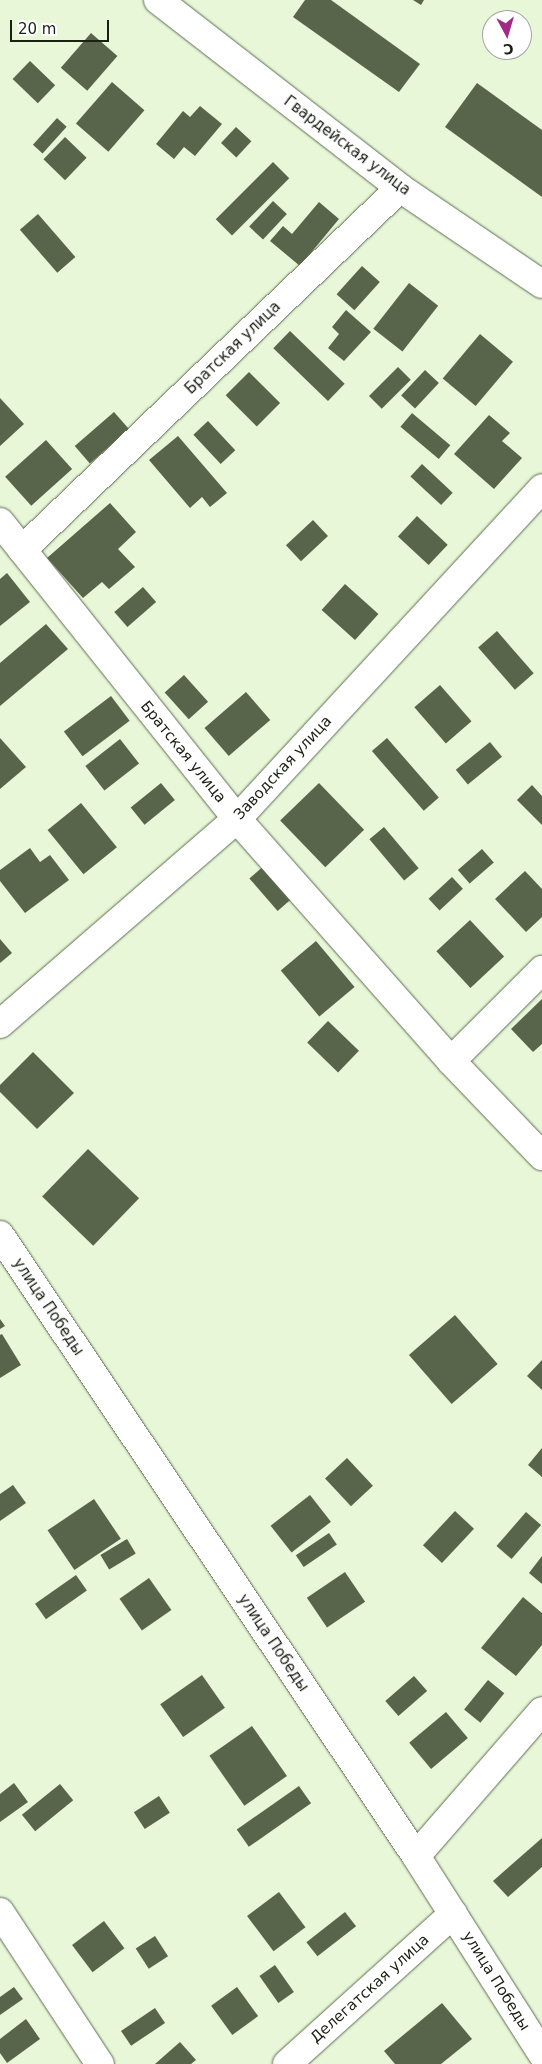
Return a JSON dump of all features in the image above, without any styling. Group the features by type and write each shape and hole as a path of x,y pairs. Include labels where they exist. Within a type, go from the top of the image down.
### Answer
{"street":[{"name":"Гвардейская улица","path":"158,0 400,188 542,284"},
{"name":"Братская улица","path":"22,550 400,188"},
{"name":"Заводская улица","path":"0,1024 237,819 542,488"},
{"name":"Братская улица","path":"0,522 237,819 451,1061 542,1156"},
{"path":"451,1061 542,970"},
{"name":"улица Победы","path":"0,1235 416,1856 542,2054"},
{"path":"416,1856 542,1711"},
{"path":"0,1912 100,2064"},
{"name":"Делегатская улица","path":"287,2064 453,1914"}],"building":[{"path":"305,0 331,0 420,64 399,92 293,17"},
{"path":"413,0 424,0 421,5"},
{"path":"91,33 117,56 87,91 61,68"},
{"path":"30,61 55,85 38,103 13,79"},
{"path":"112,82 144,110 108,152 76,124"},
{"path":"477,83 542,130 542,197 445,127"},
{"path":"200,106 222,124 195,156 184,147 174,159 156,144 183,111 190,117"},
{"path":"57,118 67,127 43,153 33,145"},
{"path":"236,127 251,141 236,157 221,143"},
{"path":"65,137 87,158 65,180 43,159"},
{"path":"273,162 289,178 232,236 216,219"},
{"path":"273,201 287,214 263,240 249,227"},
{"path":"319,202 339,219 300,266 270,241 283,226 292,234"},
{"path":"38,214 75,257 57,273 20,230"},
{"path":"362,266 380,282 354,310 337,294"},
{"path":"409,283 438,306 402,351 373,329"},
{"path":"346,310 371,332 344,361 328,348 339,334 332,327"},
{"path":"290,331 345,384 328,401 273,348"},
{"path":"480,334 513,362 476,406 443,378"},
{"path":"398,367 411,380 382,409 369,396"},
{"path":"425,370 439,383 415,409 401,396"},
{"path":"249,372 280,403 257,426 226,395"},
{"path":"0,398 24,424 0,446"},
{"path":"114,412 129,429 90,463 75,446"},
{"path":"412,413 450,445 439,459 400,427"},
{"path":"489,415 510,433 502,441 522,458 494,489 454,454"},
{"path":"208,421 235,450 221,464 193,435"},
{"path":"178,436 227,493 210,507 202,497 190,508 149,460"},
{"path":"46,440 72,469 31,506 5,477"},
{"path":"422,464 453,493 441,505 410,476"},
{"path":"110,503 136,532 118,549 135,567 109,589 102,582 83,598 47,558"},
{"path":"417,516 448,545 429,565 398,536"},
{"path":"313,520 328,536 301,561 286,545"},
{"path":"7,573 30,602 0,626 0,579"},
{"path":"345,584 378,614 355,640 322,610"},
{"path":"143,587 156,602 127,627 114,612"},
{"path":"46,624 68,649 0,706 0,663"},
{"path":"497,631 534,673 515,690 478,647"},
{"path":"184,675 208,702 189,719 165,692"},
{"path":"440,685 471,721 446,744 414,707"},
{"path":"246,692 270,720 229,756 204,728"},
{"path":"111,696 130,721 83,756 64,732"},
{"path":"0,738 26,767 0,789"},
{"path":"387,738 439,798 424,811 372,751"},
{"path":"120,739 139,763 104,791 85,766"},
{"path":"490,742 502,757 468,784 456,770"},
{"path":"161,783 175,800 145,825 131,808"},
{"path":"319,783 364,830 325,867 280,821"},
{"path":"532,785 542,796 542,825 517,800"},
{"path":"81,803 117,847 83,874 48,830"},
{"path":"384,827 419,868 404,881 369,839"},
{"path":"30,848 40,862 50,855 69,880 25,913 0,881 0,870"},
{"path":"482,849 494,863 470,884 458,870"},
{"path":"266,864 294,896 278,911 249,878"},
{"path":"525,871 542,889 542,917 526,932 495,899"},
{"path":"452,877 463,889 440,911 429,899"},
{"path":"470,920 504,957 470,988 436,951"},
{"path":"0,939 12,953 0,963"},
{"path":"316,941 355,987 319,1017 281,971"},
{"path":"542,999 542,1044 533,1052 511,1029"},
{"path":"328,1021 359,1051 338,1072 307,1043"},
{"path":"33,1052 74,1093 37,1129 0,1092 0,1085"},
{"path":"88,1149 139,1198 93,1246 42,1196"},
{"path":"455,1315 498,1364 452,1404 409,1355"},
{"path":"0,1319 5,1326 0,1329"},
{"path":"2,1334 21,1365 0,1378 0,1335"},
{"path":"542,1360 542,1390 527,1376"},
{"path":"542,1448 542,1477 528,1465"},
{"path":"347,1458 373,1486 351,1506 325,1478"},
{"path":"13,1485 26,1503 0,1521 0,1494"},
{"path":"310,1495 331,1522 292,1553 271,1526"},
{"path":"94,1499 121,1539 74,1570 48,1530"},
{"path":"455,1511 474,1529 442,1563 423,1545"},
{"path":"526,1512 541,1525 512,1559 496,1546"},
{"path":"329,1533 337,1545 304,1567 296,1555"},
{"path":"127,1539 136,1554 109,1570 100,1555"},
{"path":"542,1556 542,1584 529,1573"},
{"path":"345,1572 365,1602 327,1628 307,1598"},
{"path":"76,1575 87,1591 46,1619 35,1604"},
{"path":"149,1578 171,1610 142,1631 120,1599"},
{"path":"523,1597 542,1613 542,1645 516,1676 481,1648"},
{"path":"202,1675 225,1708 183,1737 160,1704"},
{"path":"414,1676 427,1691 398,1716 385,1701"},
{"path":"488,1680 504,1693 480,1723 464,1710"},
{"path":"446,1712 468,1738 431,1769 409,1743"},
{"path":"252,1726 287,1776 244,1806 209,1756"},
{"path":"14,1783 28,1802 0,1822 0,1794"},
{"path":"60,1784 73,1800 35,1831 22,1815"},
{"path":"299,1786 311,1803 249,1847 237,1830"},
{"path":"159,1796 170,1813 145,1829 134,1812"},
{"path":"542,1838 542,1867 508,1897 493,1881"},
{"path":"279,1892 305,1927 274,1951 247,1916"},
{"path":"345,1912 356,1926 317,1956 306,1942"},
{"path":"104,1921 124,1948 93,1972 72,1945"},
{"path":"155,1936 168,1956 149,1969 136,1949"},
{"path":"275,1965 294,1992 278,2003 259,1976"},
{"path":"14,1987 23,1999 0,2015 0,1997"},
{"path":"237,1987 258,2016 232,2035 211,2006"},
{"path":"442,2003 472,2039 441,2064 395,2064 384,2051"},
{"path":"155,2008 165,2023 131,2046 121,2031"},
{"path":"26,2019 40,2039 7,2063 0,2053 0,2039"},
{"path":"180,2042 196,2060 191,2064 155,2064"}]}
